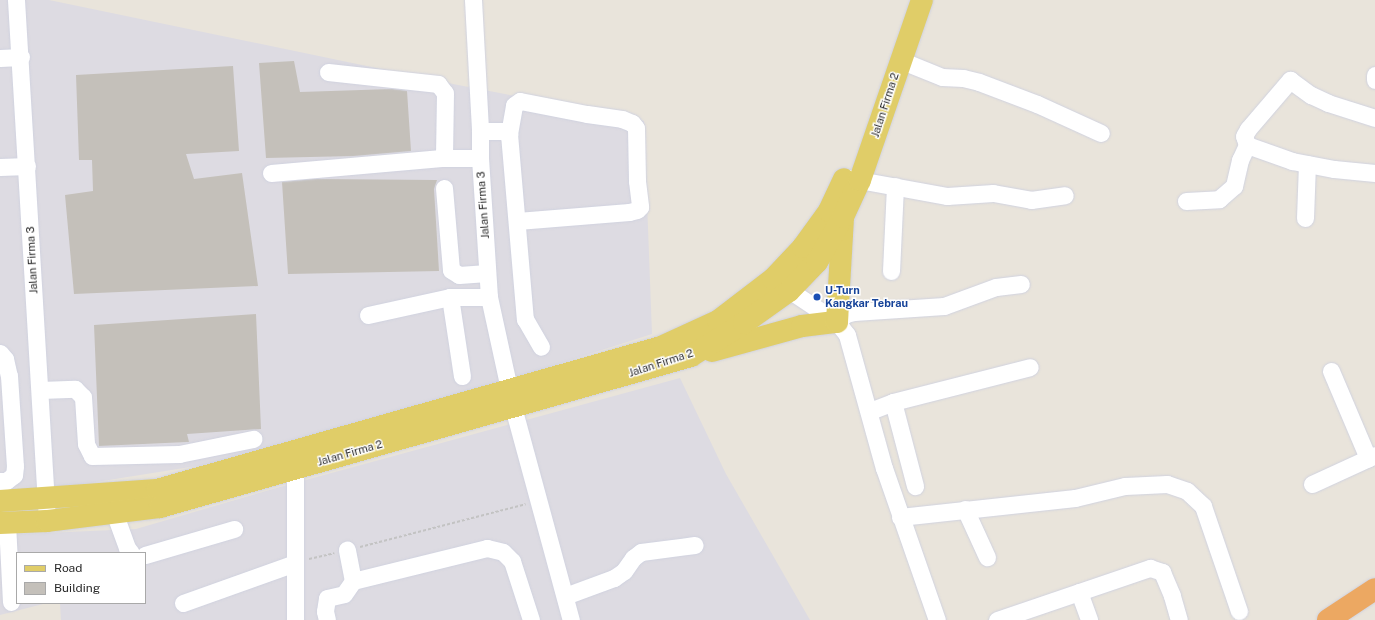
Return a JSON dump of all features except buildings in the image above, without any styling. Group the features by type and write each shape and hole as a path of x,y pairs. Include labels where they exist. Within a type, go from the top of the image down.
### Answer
{"highway":[{"path":"1328,620 1375,589"}],"main road":[{"name":"Jalan Firma 2","path":"3,523 47,521 160,507 295,469 511,399 661,347 718,321 781,285 817,262 843,217 852,179 900,60 922,0"},
{"name":"Jalan Firma 2","path":"0,501 157,490 511,399 692,356 781,285 803,247 852,179"},
{"path":"692,356 802,326 837,322 843,217"}],"street":[{"name":"Jalan Firma 3","path":"16,0 21,57 47,521"},
{"name":"Jalan Firma 3","path":"473,0 480,158 489,297 511,399 571,620"},
{"path":"0,58 21,57"},
{"path":"900,60 942,77 964,78 979,82 1037,104 1101,133"},
{"path":"328,72 438,84 445,93 444,158"},
{"path":"1375,75 1375,80"},
{"path":"1186,201 1219,198 1234,186 1240,160 1247,145 1244,136 1248,129 1290,80 1311,96 1375,118"},
{"path":"517,221 629,212 637,210 640,207 637,181 636,128 632,123 622,119 520,101 514,105 509,134 525,319 541,347"},
{"path":"480,131 502,131 509,134"},
{"path":"1247,145 1307,164 1334,169 1375,173"},
{"path":"271,173 444,158 480,158"},
{"path":"1305,218 1307,164"},
{"path":"0,167 27,166"},
{"path":"852,179 947,196 993,193 1031,200 1065,195"},
{"path":"891,271 895,186"},
{"path":"444,188 451,270 459,275 487,273"},
{"path":"837,322 846,314 854,312 944,306 996,286 1021,284"},
{"path":"781,285 837,322 847,335 852,345 884,468 937,620"},
{"path":"368,315 450,297 489,297"},
{"path":"450,297 462,376"},
{"path":"0,353 5,359 9,376 15,466 14,475 6,481 0,481"},
{"path":"870,411 893,402 1030,367"},
{"path":"1312,484 1371,456 1331,371"},
{"path":"40,390 75,389 83,397 86,444 92,456 179,454 253,439"},
{"path":"893,402 915,486"},
{"path":"295,469 295,620"},
{"path":"900,517 1075,498 1125,486 1167,484 1187,491 1203,506 1239,611"},
{"path":"965,509 987,557"},
{"path":"114,512 127,548 130,552"},
{"path":"3,523 4,553 11,602"},
{"path":"146,555 234,529"},
{"path":"565,596 614,578 624,571 633,558 642,552 695,545"},
{"path":"327,620 325,611 327,598 344,594 353,581 487,548 503,552 512,561 530,620"},
{"path":"347,550 353,581"},
{"path":"183,602 295,563"},
{"path":"997,620 1150,568 1162,572 1172,596 1179,620"},
{"path":"1079,592 1089,620"}],"path":[{"path":"295,563 538,501"}],"shaded area":[{"path":"0,0 49,0 453,84 644,121 652,334 536,371 234,460 71,486 0,487"},
{"path":"680,378 726,474 810,620 61,620 60,604 146,604 146,552 16,552 16,604 43,604 0,615 0,535 136,529 273,489"}],"place":[{"name":"U-Turn Kangkar Tebrau","path":"817,297"}]}
